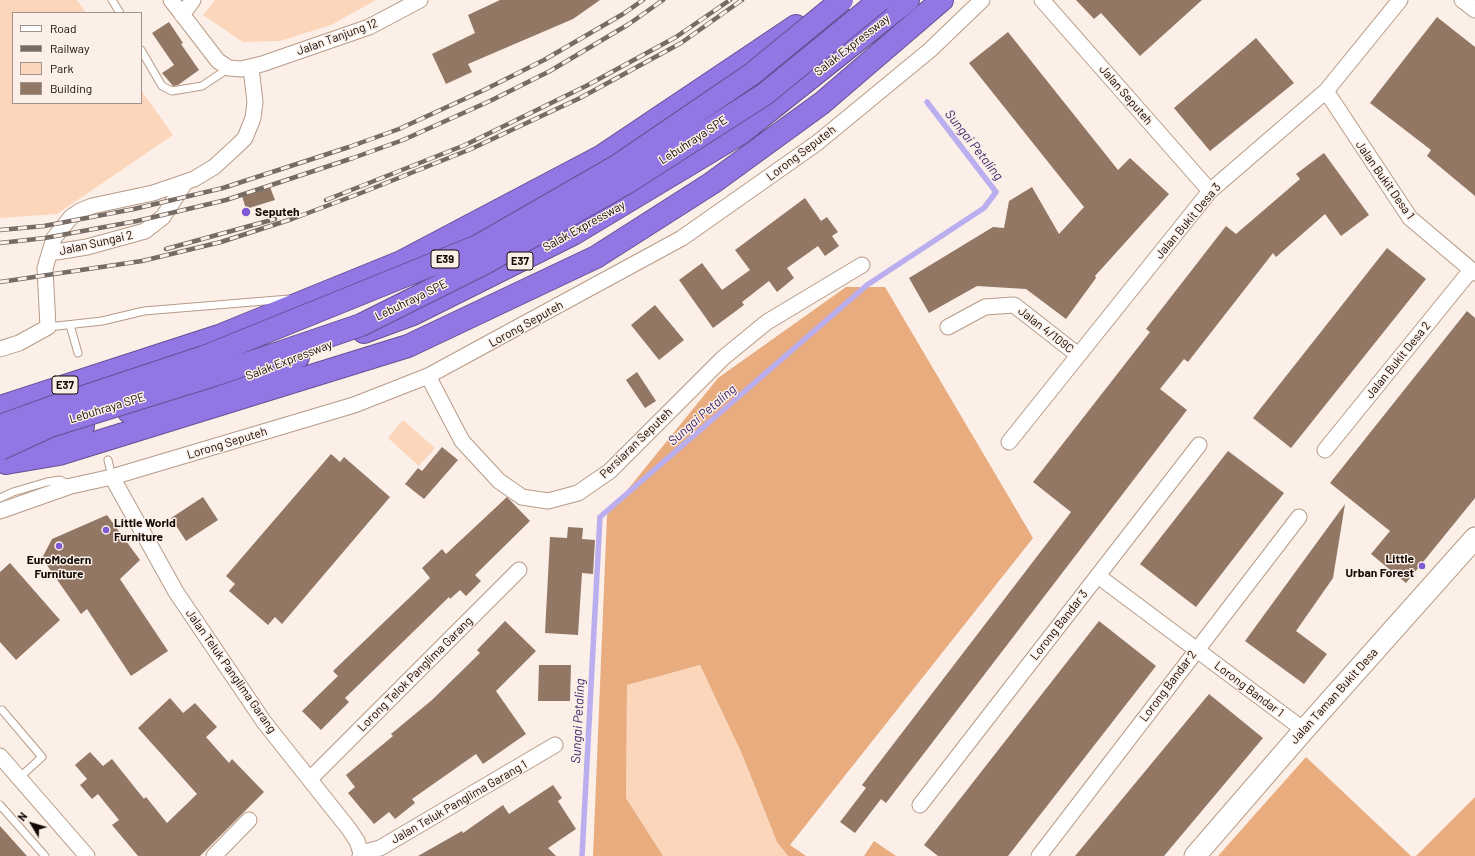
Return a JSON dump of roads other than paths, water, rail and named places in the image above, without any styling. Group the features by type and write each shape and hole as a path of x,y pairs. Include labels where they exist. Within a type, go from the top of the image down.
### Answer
{"highway":[{"name":"E37","path":"0,407 219,336 401,262 602,156 785,35 828,0"},
{"name":"Lebuhraya SPE","path":"0,426 204,357 478,246 617,166 752,74 842,0"},
{"name":"Lebuhraya SPE","path":"2,456 50,426 214,375 360,325 485,263 628,182 764,94 880,0"},
{"name":"Salak Expressway","path":"2,456 83,426 227,384 413,314 573,234 741,132 908,0"},
{"path":"2,456 59,454 408,346 596,257 712,183 822,103 942,0"},
{"path":"596,257 741,132"},
{"path":"0,392 131,364"}],"street":[{"path":"171,0 218,61 229,68 251,68"},
{"path":"182,15 193,0"},
{"name":"Jalan Tanjung 12","path":"251,68 369,27 420,0"},
{"name":"Lorong Seputeh","path":"0,511 71,486 112,477 354,405 428,376 682,238 817,143 930,50 982,0"},
{"name":"Jalan Seputeh","path":"1042,0 1210,191"},
{"name":"Jalan Bukit Desa 3","path":"1009,442 1210,191 1326,91 1400,0"},
{"path":"1462,0 1475,10"},
{"name":"Jalan Sungai 2","path":"185,183 162,217 145,231 87,246 50,253 54,238 71,217 80,211 92,206 185,183 220,163 230,155 245,138 253,118 255,102 251,68"},
{"name":"Jalan Bukit Desa 1","path":"1326,91 1410,218 1473,272"},
{"path":"0,349 19,343 48,327 46,268 50,253"},
{"name":"Persiaran Seputeh","path":"428,376 462,441 499,481 522,497 548,501 578,494 610,471 723,358 767,322 862,265"},
{"name":"Jalan Bukit Desa 2","path":"1325,450 1473,272"},
{"name":"Jalan 4/109C","path":"948,327 984,307 1014,305 1078,355"},
{"name":"Lorong Bandar 3","path":"920,806 1199,445"},
{"name":"Jalan Teluk Panglima Garang","path":"112,477 176,592 249,702 349,829 360,854"},
{"name":"Lorong Bandar 2","path":"1039,856 1299,517"},
{"name":"Jalan Taman Bukit Desa","path":"1195,856 1304,730 1475,538"},
{"name":"Lorong Telok Panglima Garang","path":"310,779 519,570"},
{"name":"Lorong Bandar 1","path":"1098,576 1304,730"},
{"name":"Jalan Teluk Panglima Garang 1","path":"360,854 380,848 555,745"},
{"path":"0,756 87,856"},
{"path":"214,856 248,820"}],"lane":[{"path":"112,0 119,12"},
{"path":"142,52 162,86 172,91 202,86 229,68"},
{"path":"48,327 102,321 144,311 317,296"},
{"path":"70,325 78,354"},
{"path":"108,460 112,477"},
{"path":"0,498 13,492 47,482 60,480 71,486"},
{"path":"2,710 42,757 19,778"},
{"path":"0,805 45,856"}],"waterway":[{"name":"Sungai Petaling","path":"582,856 600,517 867,285 984,208 996,192 927,102"}],"railway":[{"path":"0,230 44,226 134,209 223,188 349,147 399,129 484,90 544,60 623,14 643,0"},
{"path":"0,243 45,238 137,221 226,200 403,140 490,101 550,71 629,24 663,0"},
{"path":"326,200 465,145 586,86 676,37 730,0"},
{"path":"0,282 142,261 221,242 292,219 361,193 471,149 580,98 681,43 742,0"},
{"path":"166,249 275,219"}],"place":[{"name":"Seputeh","path":"246,212"},
{"name":"Little World Furniture","path":"106,530"},
{"name":"EuroModern Furniture","path":"59,546"},
{"name":"Little Urban Forest","path":"1422,566"}]}
